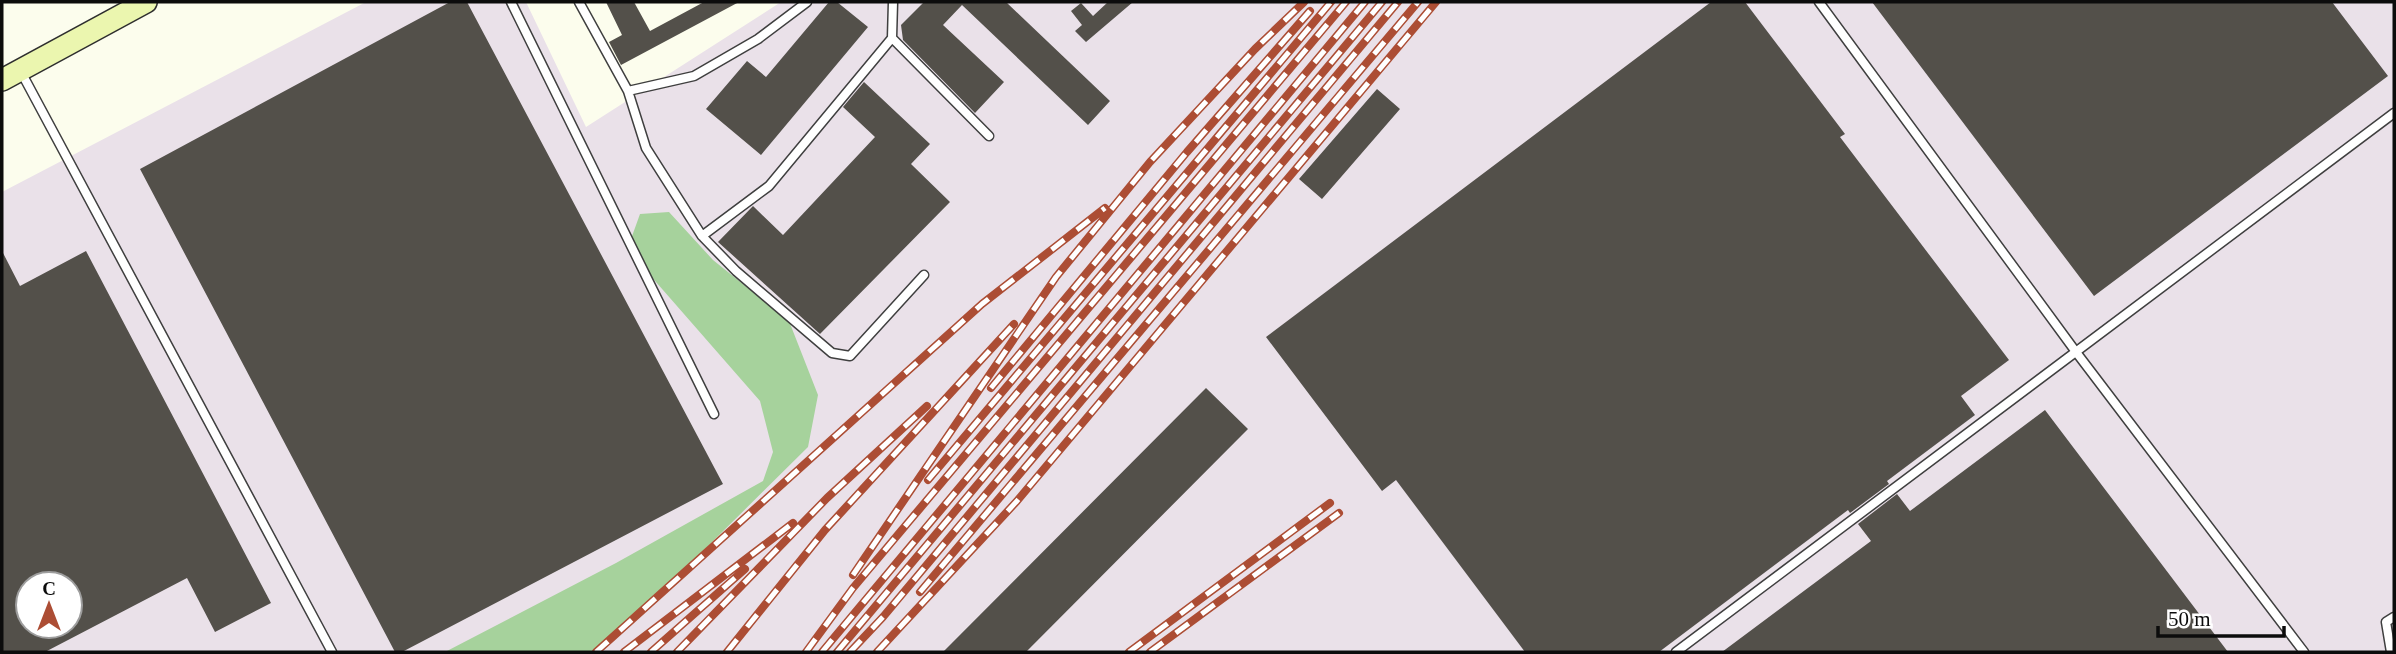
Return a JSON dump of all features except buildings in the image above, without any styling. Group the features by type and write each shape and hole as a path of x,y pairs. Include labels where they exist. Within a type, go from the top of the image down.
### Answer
{"main road":[{"path":"11,75 146,2"}],"lane":[{"path":"510,2 714,414"},
{"path":"579,2 628,91 646,148 702,236 736,271 832,353 850,356 924,275"},
{"path":"628,91 694,76 758,39 807,2"},
{"path":"702,236 769,186 892,38 893,2"},
{"path":"1819,2 2076,352 2304,652"},
{"path":"892,38 989,136"},
{"path":"11,75 332,652"},
{"path":"1676,652 2394,113"},
{"path":"2391,652 2386,622 2394,617"}],"shaded area":[{"path":"366,2 526,2 586,127 781,2 2394,2 2394,652 2,652 2,192"}],"green space":[{"path":"669,212 713,260 789,321 818,395 808,447 601,652 445,652 616,563 763,481 773,452 760,401 649,274 631,239 640,214"}],"railway":[{"path":"853,575 1056,277 1150,162 1255,49 1304,2"},
{"path":"928,480 1331,2"},
{"path":"806,652 853,588 1346,2"},
{"path":"822,652 1365,2"},
{"path":"837,652 1382,2"},
{"path":"850,652 883,617 1398,2"},
{"path":"920,592 1418,2"},
{"path":"877,652 1017,501 1436,2"},
{"path":"991,388 1187,152 1310,11"},
{"path":"596,652 982,304 1105,208"},
{"path":"727,652 825,530 1014,324"},
{"path":"677,652 827,498 927,406"},
{"path":"1129,652 1330,503"},
{"path":"1150,652 1339,513"},
{"path":"624,652 793,523"},
{"path":"651,652 745,569"}]}
